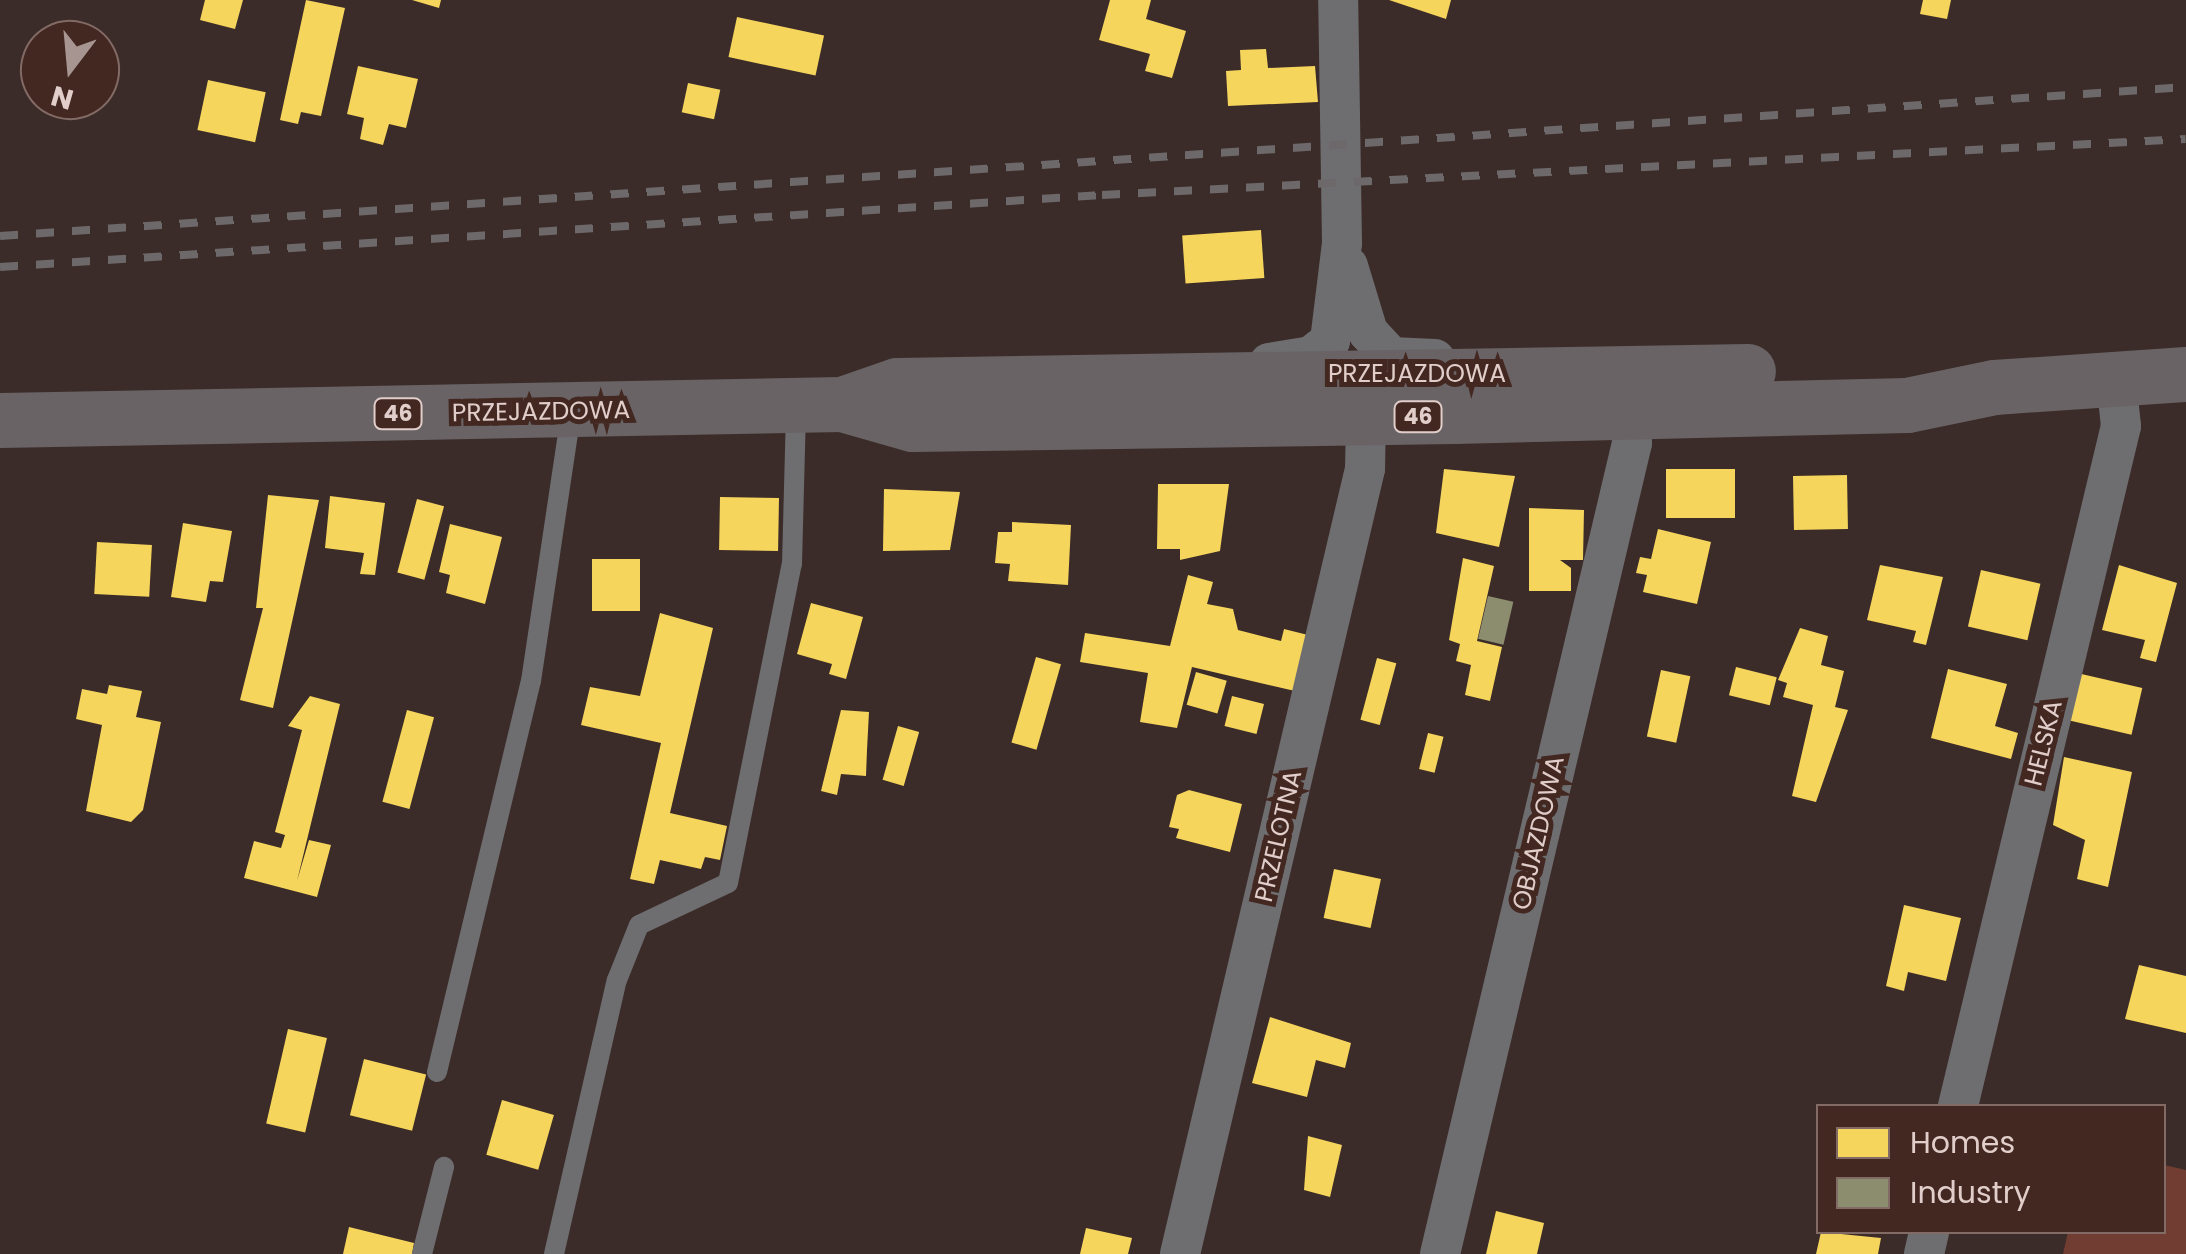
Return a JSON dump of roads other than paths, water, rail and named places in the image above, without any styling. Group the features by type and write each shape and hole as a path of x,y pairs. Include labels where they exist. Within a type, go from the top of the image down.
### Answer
{"main road":[{"name":"PRZEJAZDOWA","path":"819,405 897,384 1764,370 1905,370 1994,387"},
{"name":"PRZEJAZDOWA","path":"0,420 819,405 912,424 1366,417 1908,405 1994,387 2186,374"}],"street":[{"path":"983,383 1022,366 1310,356 1330,340 1342,243 1338,0"},
{"path":"1342,243 1368,332 1391,357 1737,354 1764,370"},
{"name":"HELSKA","path":"1958,1104 2121,426 2116,379"},
{"name":"OBJAZDOWA","path":"1440,1254 1632,443 1632,411"},
{"name":"PRZELOTNA","path":"1180,1254 1365,469 1366,417"}],"lane":[{"path":"554,1254 617,980 639,925 728,883 792,564 819,405"},
{"path":"437,1072 531,682 571,461 571,412"},
{"path":"422,1254 444,1167"}],"railway":[{"path":"0,236 2186,87"},
{"path":"0,267 1102,195 2186,139"}]}
